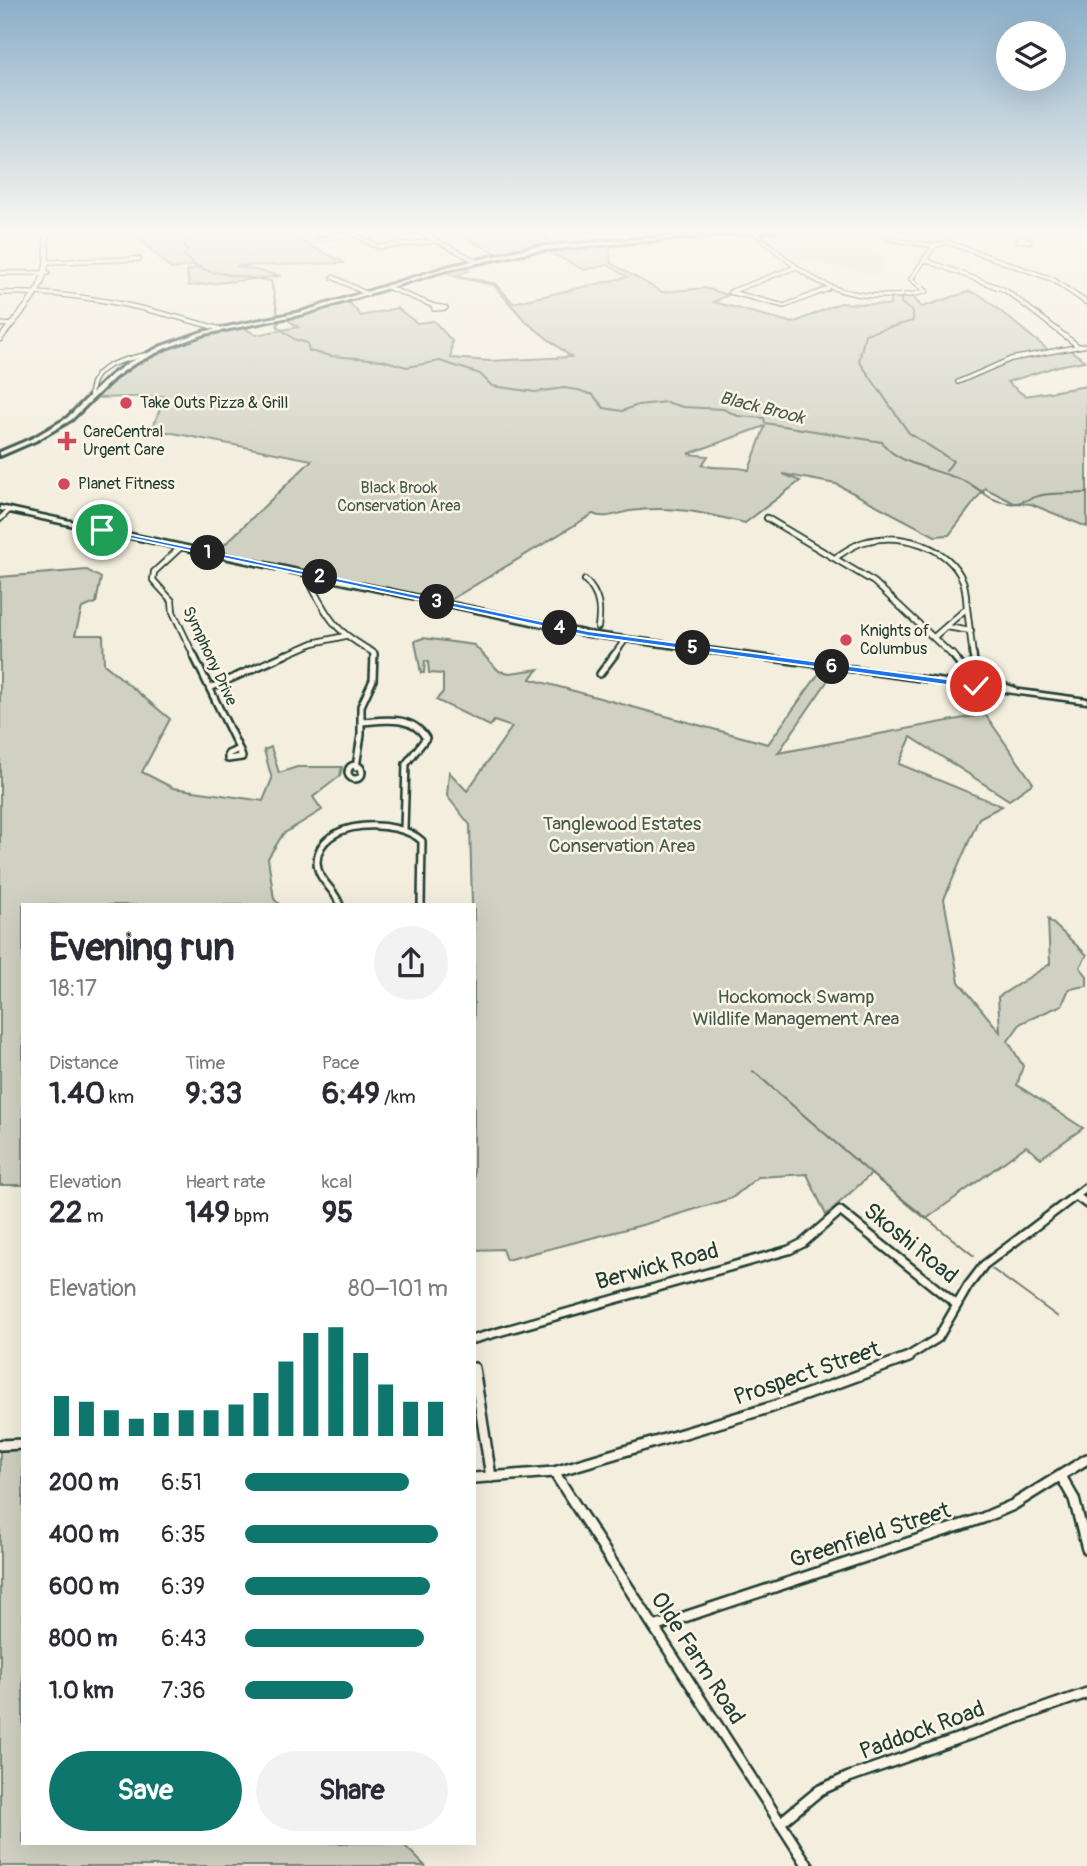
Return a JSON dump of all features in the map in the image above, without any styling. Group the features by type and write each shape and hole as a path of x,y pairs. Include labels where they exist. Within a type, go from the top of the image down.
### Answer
{"highway":[{"path":"0,454 51,430 73,415 116,373 145,355 219,329 281,317"}],"main road":[{"path":"0,339 17,317"},
{"path":"0,508 588,634 1087,701"}],"street":[{"path":"181,317 219,329"},
{"path":"1040,317 1078,346"},
{"path":"0,324 10,325"},
{"path":"957,382 1011,359 1087,345"},
{"path":"91,398 90,386 96,374 145,355"},
{"path":"0,519 9,510"},
{"path":"767,518 874,582 934,637 976,686"},
{"path":"835,558 859,544 874,540 904,540 926,546 942,556 963,581 976,686"},
{"name":"Symphony Drive","path":"181,547 154,572 153,580 172,601 173,612 239,749"},
{"path":"315,576 312,587 329,620 345,635 370,649 374,657 373,680 361,706 359,718 362,722 356,767"},
{"path":"585,580 593,587 599,599 598,627 602,636"},
{"path":"934,637 967,608"},
{"path":"588,634 598,627"},
{"path":"947,627 971,631"},
{"path":"210,688 313,643 345,635"},
{"path":"600,674 626,639"},
{"path":"963,668 976,670 987,680 1015,691"},
{"path":"362,722 408,722 418,726 426,738 406,764 404,829"},
{"path":"339,903 337,895 319,874 316,866 319,846 323,840 346,830 404,829 423,844 421,903"},
{"name":"Prospect Street","path":"476,1478 554,1472 772,1407 898,1362 921,1351 938,1338 976,1274 989,1260 1087,1187"},
{"path":"1076,1196 1087,1204"},
{"name":"Skoshi Road","path":"840,1211 957,1305"},
{"name":"Berwick Road","path":"476,1338 789,1250 800,1245 840,1211"},
{"path":"476,1381 491,1478"},
{"path":"0,1444 21,1444"},
{"name":"Greenfield Street","path":"654,1627 983,1518 1013,1506 1087,1459"},
{"name":"Olde Farm Road","path":"554,1472 808,1866"},
{"path":"1061,1476 1074,1499 1087,1549"},
{"name":"Paddock Road","path":"780,1823 820,1790 849,1777 1087,1693"}],"green space":[{"name":"Black Brook Conservation Area","path":"288,317 409,317 417,323 434,321 452,341 451,358 490,361 571,357 522,317 771,317 793,323 807,317 1008,317 1048,350 1066,347 1085,361 1058,366 1007,382 1025,396 1087,386 1087,527 1031,504 1014,503 985,488 949,535 935,536 836,484 783,474 800,481 745,523 674,510 645,509 607,516 593,514 447,602 217,552 312,460 152,429 165,396 97,398 128,370 163,351 241,326 256,335 298,327 285,318","holes":["765,426 749,470 702,465 708,456 688,454"]},
{"path":"87,570 101,578 96,603 82,608 75,635 103,635 104,664 170,719 142,772 173,788 263,801 272,779 264,750 271,747 279,773 297,767 342,767 340,776 313,797 322,810 283,834 268,858 274,899 278,903 21,903 21,1185 0,1185 0,577"},
{"name":"Hockomock Swamp Wildlife Management Area","path":"423,638 474,645 499,671 510,673 539,669 530,679 768,744 823,668 835,670 778,753 985,714 1033,783 1009,800 911,737 899,764 1002,806 979,818 944,899 959,982 1000,1032 998,997 1050,964 1048,919 1087,955 1080,967 1087,976 1087,986 1069,989 1062,1005 1021,1023 1008,1041 1023,1066 1017,1085 1083,1128 1041,1158 1026,1146 926,1219 871,1174 826,1215 807,1174 758,1177 732,1198 646,1224 506,1260 502,1249 476,1250 476,903 472,903 470,825 447,796 449,772 467,791 512,727 494,721 490,726 436,700 443,692 443,674 429,673 428,661 425,661 424,673 421,673 415,641"},
{"path":"21,1450 21,1845 404,1845 425,1866 0,1866 0,1451"}],"waterway":[{"path":"913,317 913,321 865,334 859,361 909,433 953,461 946,471"},
{"name":"Black Brook","path":"280,320 277,326 294,339 307,343 309,351 331,356 382,360 407,367 440,361 480,374 492,386 535,392 564,388 578,390 593,395 604,408 622,411 638,405 666,402 683,407 723,409 738,416 764,418 765,423 882,442 908,462 964,481 1001,502 1016,503 1044,495 1087,493"},
{"path":"753,1071 876,1178 974,1256"},
{"path":"992,1269 1058,1317"}],"place":[{"name":"Take Outs Pizza & Grill","path":"126,403"},
{"name":"CareCentral Urgent Care","path":"67,441"},
{"name":"Planet Fitness","path":"64,484"},
{"name":"Knights of Columbus","path":"846,640"}],"route":[{"path":"102,530 588,634 976,686"}],"park label":[{"name":"Tanglewood Estates Conservation Area","path":"622,835"}]}
